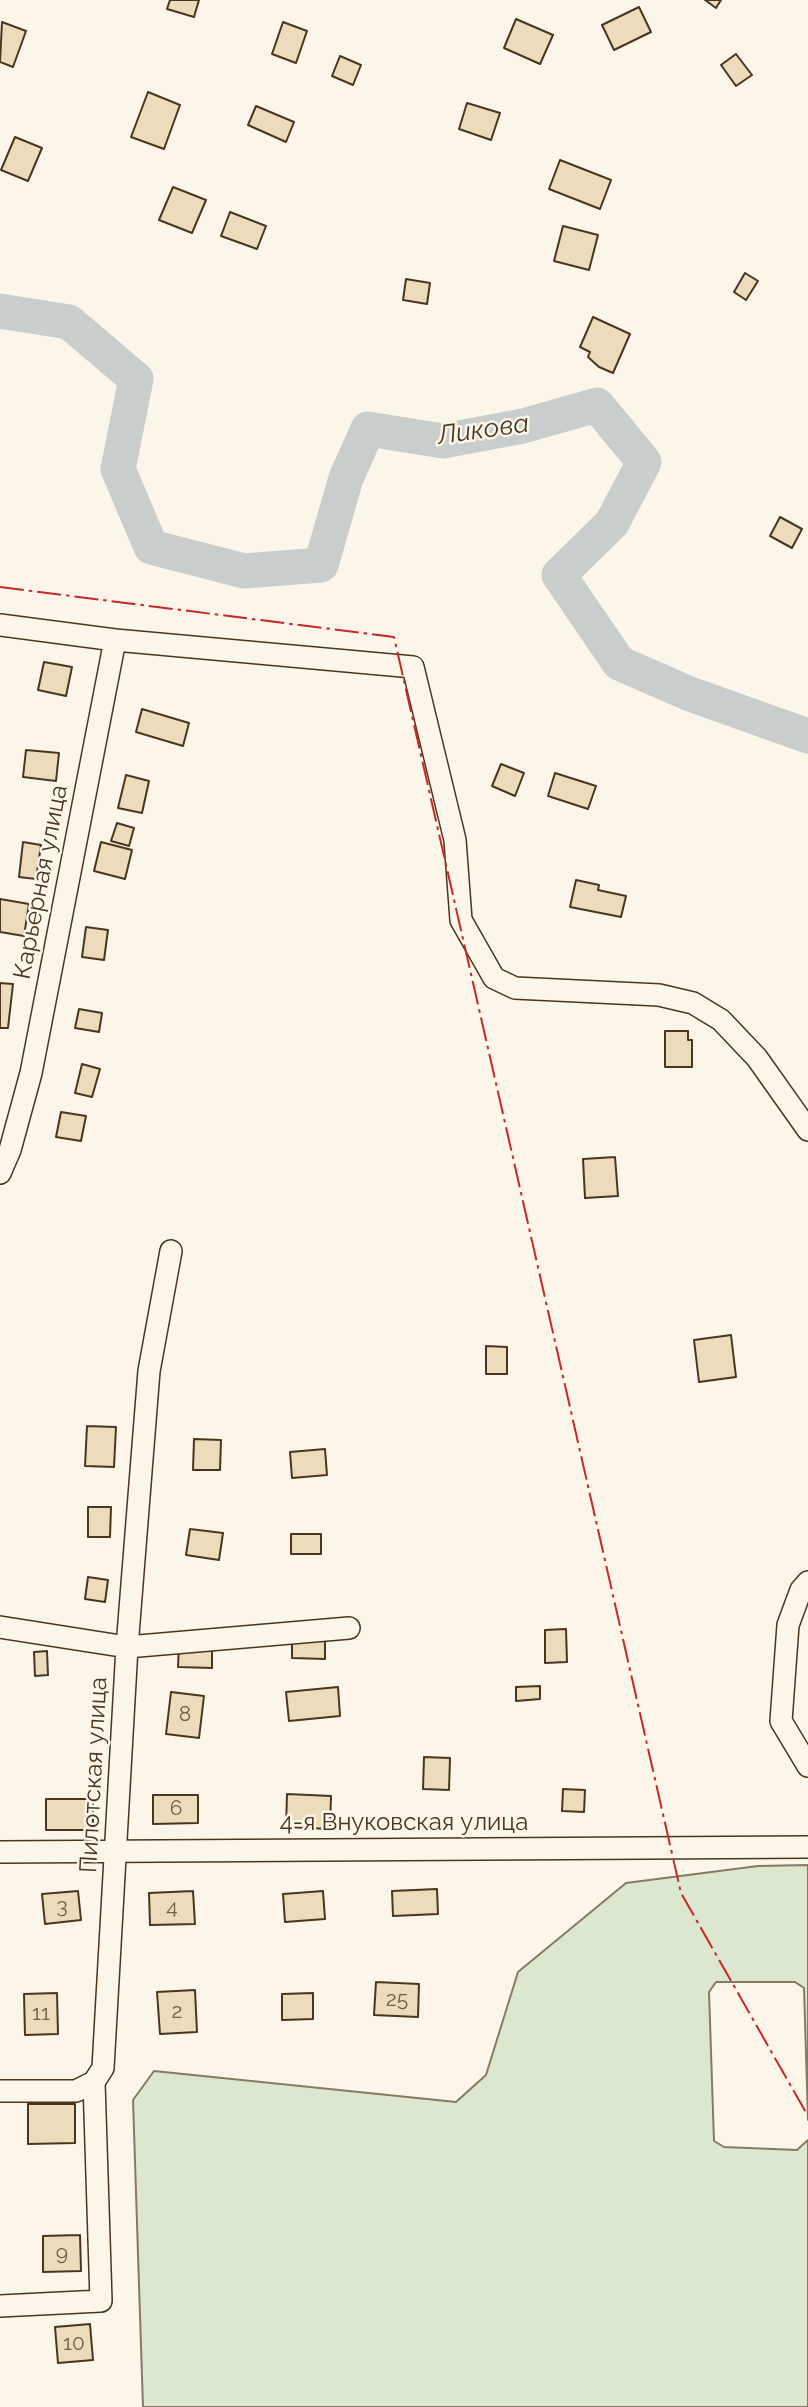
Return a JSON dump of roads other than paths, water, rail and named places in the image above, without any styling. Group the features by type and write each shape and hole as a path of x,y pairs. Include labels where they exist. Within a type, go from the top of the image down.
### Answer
{"street":[{"path":"0,625 115,640 413,667 455,841 461,920 494,978 515,988 659,995 693,1003 721,1020 757,1058 808,1130"},
{"name":"Карьерная улица","path":"0,1173 10,1150 31,1073 115,640"},
{"name":"Пилотская улица","path":"0,2306 101,2301 94,2082 103,2068 127,1647 149,1371 171,1251"},
{"path":"808,1582 788,1625 782,1721 808,1766"},
{"path":"0,1627 127,1647 349,1628"},
{"name":"4-я Внуковская улица","path":"0,1852 808,1847"},
{"path":"0,2091 76,2091 94,2082"}],"waterway":[{"name":"Ликова","path":"0,311 69,322 136,379 118,469 151,547 244,571 321,565 346,478 368,429 443,441 523,426 597,405 644,462 612,523 559,575 619,663 690,694 808,736"}]}
